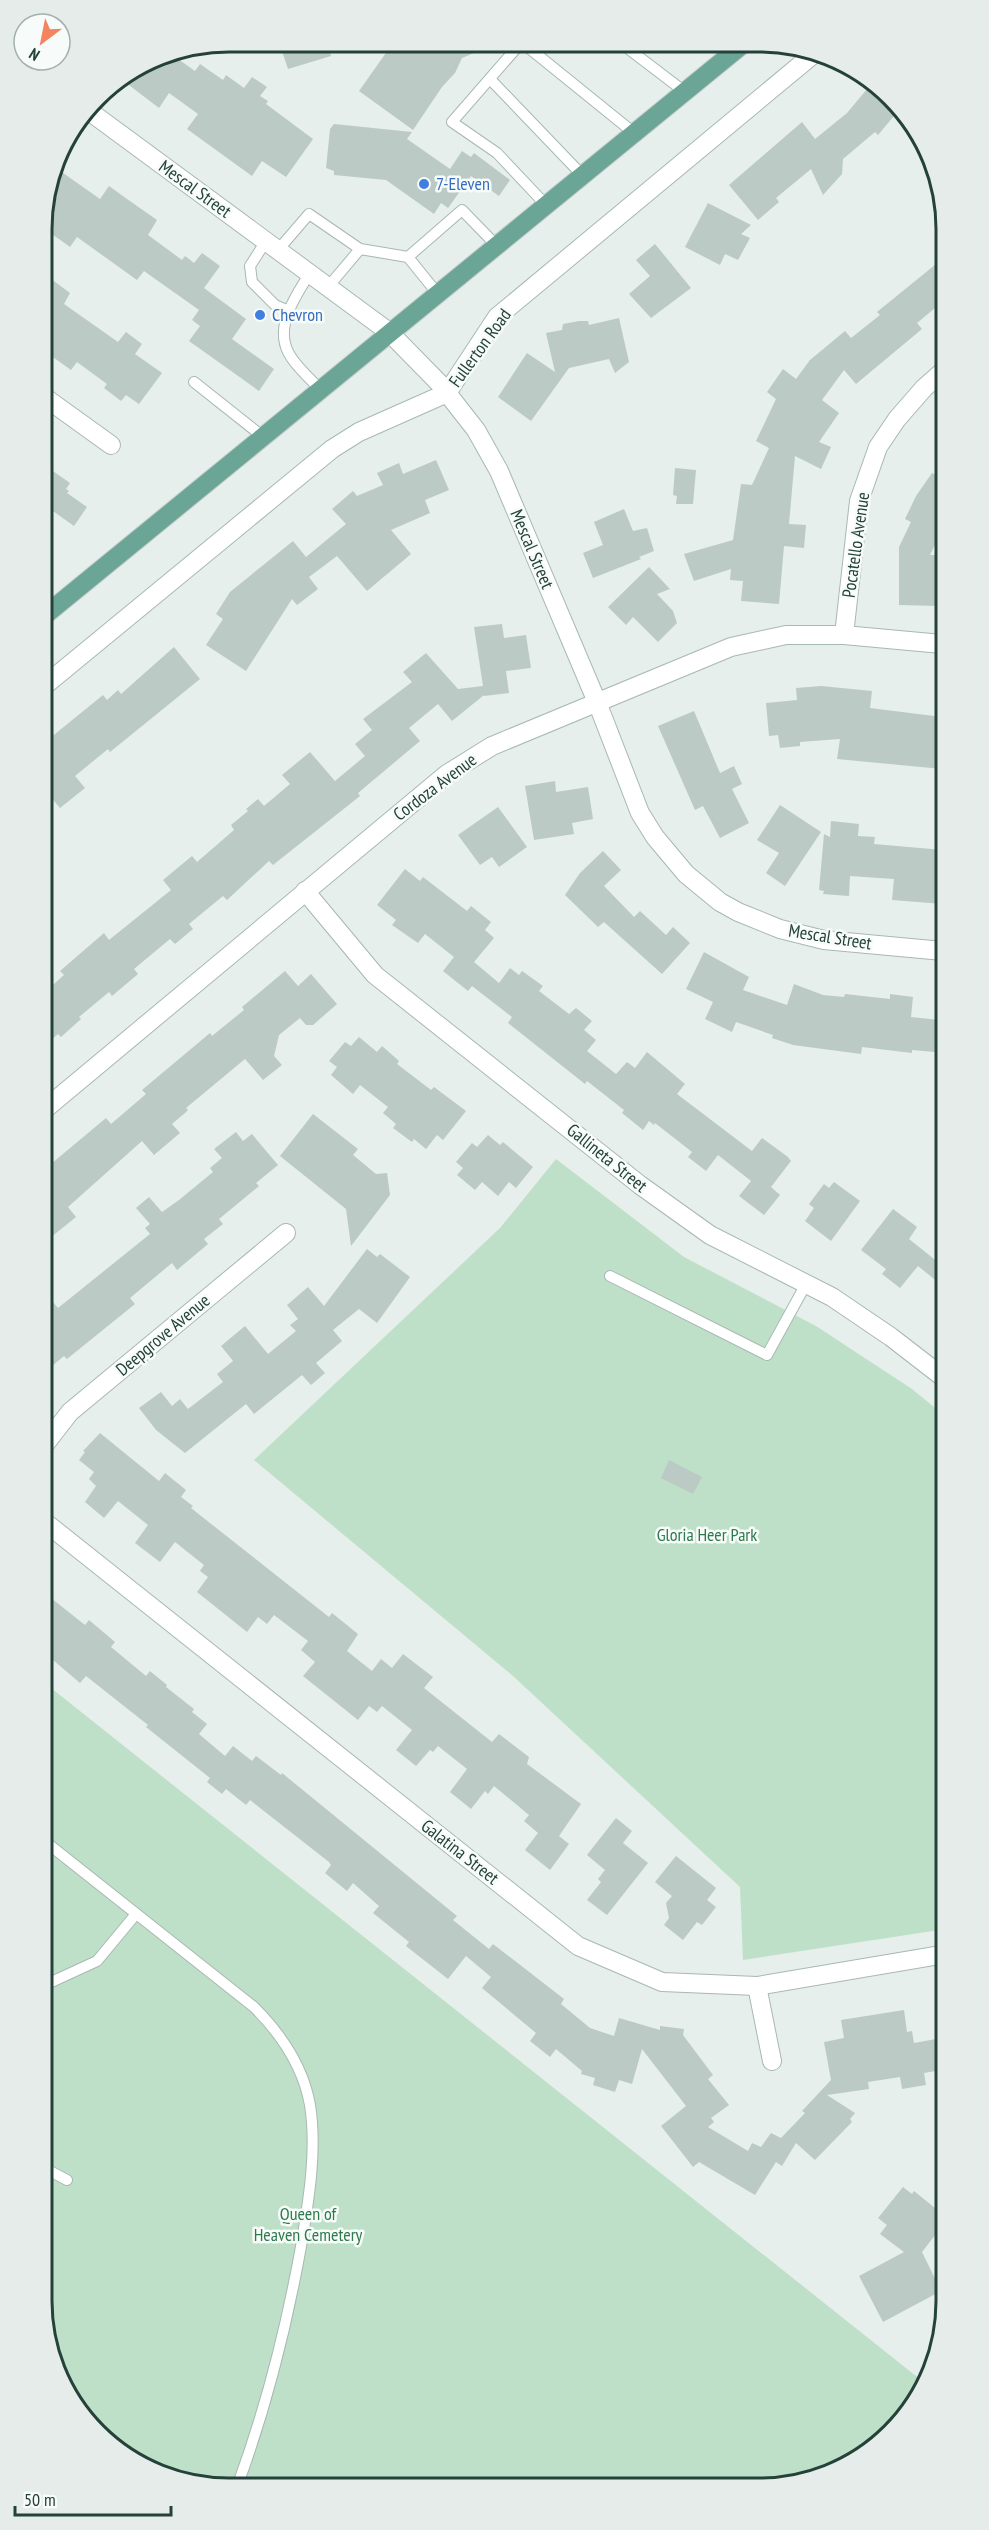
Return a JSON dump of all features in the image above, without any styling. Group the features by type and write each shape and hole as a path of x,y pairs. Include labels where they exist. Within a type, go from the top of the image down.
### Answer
{"main road":[{"path":"53,609 732,53"}],"street":[{"name":"Fullerton Road","path":"53,679 332,449 359,432 447,393 497,317 513,302 807,59"},
{"name":"Mescal Street","path":"94,115 389,332 440,384 476,430 499,471 597,702 640,813 655,837 686,874 720,902 780,929 824,940 936,950"},
{"name":"Pocatello Avenue","path":"844,635 859,501 878,447 897,418 936,377"},
{"path":"53,403 111,445"},
{"name":"Cordoza Avenue","path":"53,1103 447,774 492,746 731,647 786,635 844,635 936,643"},
{"name":"Gallineta Street","path":"304,891 375,975 640,1185 710,1235 832,1297 891,1337 936,1372"},
{"name":"Deepgrove Avenue","path":"52,1435 70,1412 286,1233"},
{"name":"Galatina Street","path":"52,1528 578,1946 662,1982 757,1986 936,1956"},
{"path":"757,1986 772,2061"}],"lane":[{"path":"514,53 452,122 496,153 546,206"},
{"path":"533,53 634,133"},
{"path":"634,53 685,92"},
{"path":"490,79 583,176"},
{"path":"408,257 462,210 496,245"},
{"path":"289,311 275,305 252,282 250,266 309,214 360,249 408,257 437,293"},
{"path":"328,287 360,249"},
{"path":"310,273 289,311 283,331 285,346 290,357 320,389"},
{"path":"194,382 262,436"},
{"path":"610,1276 767,1355 806,1284"},
{"path":"52,1847 254,2007 272,2025 289,2049 302,2078 310,2105 309,2200 295,2282 259,2427 239,2478"},
{"path":"52,1982 97,1961 136,1914"},
{"path":"52,2172 66,2180"}],"green space":[{"name":"Gloria Heer Park","path":"556,1159 684,1257 816,1326 912,1389 936,1408 936,1931 743,1960 740,1887 513,1676 254,1460 500,1228"},
{"name":"Queen of Heaven Cemetery","path":"52,1689 918,2378 893,2417 858,2448 827,2464 783,2476 760,2478 229,2478 195,2474 172,2468 131,2448 113,2434 89,2408 66,2368 54,2324 52,2301"}],"building":[{"path":"283,53 330,53 331,56 288,69"},
{"path":"386,53 474,53 462,58 455,73 442,87 413,130 359,91"},
{"path":"180,60 195,71 200,64 223,80 226,75 244,88 252,77 267,87 260,96 268,101 266,104 313,139 286,177 262,161 252,176 187,129 198,114 169,93 159,108 128,85 141,76 172,62"},
{"path":"867,89 894,115 878,135 875,132 843,159 842,174 823,195 811,169 776,198 779,202 758,220 729,185 802,122 815,139 847,113"},
{"path":"334,124 412,132 407,139 450,169 462,151 471,157 474,153 510,180 499,196 471,176 448,208 441,203 434,214 386,180 334,175 334,171 326,168 330,129"},
{"path":"63,173 100,199 109,186 157,220 148,235 182,260 185,256 194,263 202,253 220,266 204,288 246,319 232,339 274,369 259,391 189,341 200,326 192,320 199,310 144,271 137,280 77,237 70,247 53,235 54,206"},
{"path":"708,203 751,225 741,234 750,238 738,260 725,254 720,265 685,247"},
{"path":"655,244 691,288 651,318 629,294 650,276 636,260"},
{"path":"936,264 936,307 917,323 922,329 856,384 844,370 822,400 839,413 819,442 831,447 821,469 795,456 789,524 806,525 804,548 784,546 779,604 741,601 743,581 730,580 731,569 694,581 684,554 733,540 741,484 752,485 769,448 756,441 776,399 767,392 783,369 796,379 810,360 845,331 851,338 880,315 877,312"},
{"path":"53,280 70,293 64,304 118,342 126,332 142,344 135,354 162,373 139,404 126,395 121,401 104,388 107,384 77,362 71,370 53,357"},
{"path":"619,318 629,362 615,373 609,359 569,368 531,421 498,397 527,353 555,372 546,333 562,330 563,324 588,321 589,325"},
{"path":"436,460 449,490 425,500 430,513 391,530 411,554 367,591 337,556 309,577 318,589 297,605 292,599 246,671 206,645 223,619 216,614 230,592 293,541 306,557 346,524 332,509 353,491 357,496 383,485 377,473 399,463 403,474"},
{"path":"675,468 696,470 693,504 676,504 677,496 673,495"},
{"path":"53,471 70,483 66,489 69,491 67,493 87,507 74,526 53,511"},
{"path":"932,473 936,475 936,542 930,555 936,555 936,606 899,605 899,547 911,522 905,519 916,496"},
{"path":"624,509 633,531 647,528 654,551 639,557 641,559 593,578 583,553 603,545 594,522"},
{"path":"649,567 670,589 657,594 673,611 677,623 658,642 633,617 626,625 608,607"},
{"path":"502,624 504,638 526,635 531,668 506,671 509,693 484,695 452,721 438,704 409,728 420,741 358,793 360,796 273,865 269,861 227,900 223,896 189,924 193,929 175,944 170,939 134,969 138,974 112,996 109,992 79,1017 81,1019 61,1037 58,1034 53,1039 53,985 64,975 60,971 104,933 109,940 171,890 163,880 192,856 197,862 234,830 231,825 258,799 264,806 290,784 282,775 310,752 335,781 365,756 355,744 372,730 363,719 412,682 403,672 426,653 458,689 483,686 474,627"},
{"path":"174,647 200,679 110,752 108,749 75,776 85,788 60,808 53,799 53,736 103,695 107,700 118,690 121,694"},
{"path":"821,686 872,691 870,708 936,716 936,768 837,759 840,739 800,742 800,746 780,748 778,735 769,736 766,703 797,700 796,688"},
{"path":"694,711 720,773 734,766 742,784 732,789 749,823 720,838 703,806 695,810 658,726"},
{"path":"555,781 556,792 588,787 593,819 572,823 574,834 534,840 525,786"},
{"path":"780,805 821,832 785,886 766,873 779,853 757,840"},
{"path":"498,807 527,847 499,867 492,857 480,865 458,835"},
{"path":"831,821 859,824 858,836 875,837 874,844 936,849 936,903 892,900 894,879 850,876 849,896 823,894 824,891 819,890 824,834 830,837"},
{"path":"603,851 621,870 604,886 634,917 640,911 666,935 673,927 690,943 662,974 604,922 598,927 565,895 580,873"},
{"path":"405,869 420,881 423,877 467,911 471,906 491,922 485,930 494,938 474,962 499,983 510,968 519,975 522,971 543,986 539,991 569,1014 576,1008 592,1021 584,1030 596,1040 587,1051 616,1074 627,1062 635,1068 647,1052 685,1084 677,1094 752,1151 762,1138 788,1157 791,1161 771,1187 780,1195 764,1215 739,1196 751,1181 718,1155 706,1171 688,1157 692,1152 655,1123 654,1125 649,1121 643,1130 622,1113 624,1110 587,1081 585,1084 508,1023 512,1017 472,986 468,991 443,971 454,957 425,934 418,943 392,925 396,920 377,905"},
{"path":"704,952 749,977 743,990 787,1005 794,984 823,995 844,997 845,994 890,999 890,994 913,997 911,1017 936,1020 935,1052 912,1050 912,1053 862,1047 861,1054 793,1045 736,1022 732,1032 705,1019 713,1002 686,989"},
{"path":"285,971 298,986 311,974 337,1004 313,1025 306,1025 300,1018 279,1035 274,1056 282,1065 263,1080 245,1059 186,1108 188,1110 172,1124 180,1133 154,1155 142,1141 68,1207 76,1217 53,1236 53,1163 106,1118 111,1124 146,1094 142,1090 210,1033 212,1036 244,1010 242,1007"},
{"path":"359,1037 377,1052 382,1046 399,1061 397,1064 431,1090 434,1087 466,1111 443,1140 437,1135 426,1149 414,1139 412,1142 393,1128 396,1124 383,1113 388,1107 360,1085 353,1094 331,1075 337,1067 329,1061 345,1042 351,1046"},
{"path":"313,1114 358,1149 353,1155 376,1174 387,1173 390,1195 351,1246 346,1209 280,1156"},
{"path":"236,1132 243,1141 252,1134 278,1165 256,1183 259,1186 219,1219 223,1224 204,1239 208,1244 177,1270 172,1263 130,1298 135,1304 67,1359 64,1356 52,1366 52,1302 58,1308 150,1234 145,1228 150,1224 136,1208 149,1197 162,1212 179,1200 213,1172 210,1168 222,1158 214,1149"},
{"path":"488,1135 500,1145 503,1142 533,1167 516,1188 509,1182 498,1196 482,1182 475,1190 457,1175 463,1168 456,1162 472,1143 477,1147"},
{"path":"834,1182 860,1201 831,1241 805,1221 814,1208 809,1204 824,1184 829,1188"},
{"path":"893,1209 917,1227 909,1239 936,1261 936,1281 918,1266 900,1288 882,1274 886,1269 861,1250"},
{"path":"367,1249 377,1257 380,1254 410,1277 377,1323 359,1309 333,1330 342,1341 316,1363 325,1373 311,1385 302,1375 254,1414 246,1404 185,1453 156,1430 139,1408 161,1392 172,1406 180,1399 188,1409 223,1382 217,1374 233,1361 221,1346 245,1326 268,1354 296,1331 290,1325 298,1319 287,1305 308,1287 324,1306"},
{"path":"100,1433 159,1481 165,1473 186,1490 181,1497 193,1506 191,1508 329,1617 332,1613 358,1634 347,1651 372,1671 381,1659 392,1668 403,1654 433,1677 424,1688 492,1742 499,1734 529,1757 527,1764 581,1804 559,1836 569,1844 550,1870 525,1850 538,1833 524,1821 529,1815 494,1786 488,1794 485,1791 471,1809 450,1792 467,1769 438,1746 433,1752 430,1750 416,1766 396,1750 412,1730 382,1706 377,1712 369,1706 358,1720 303,1676 315,1662 301,1650 308,1641 274,1615 267,1624 258,1617 247,1632 197,1592 208,1577 200,1571 204,1565 175,1542 160,1562 135,1543 148,1525 118,1501 104,1518 85,1502 96,1486 89,1479 94,1472 79,1460 85,1452 83,1451"},
{"path":"669,1460 702,1477 693,1494 661,1478"},
{"path":"52,1599 85,1625 89,1620 115,1642 111,1647 146,1676 150,1671 194,1709 192,1712 207,1724 199,1734 225,1756 233,1746 252,1761 256,1756 281,1775 282,1773 457,1916 453,1920 489,1949 493,1944 564,1999 561,2004 590,2028 614,2036 619,2018 660,2030 660,2026 684,2029 683,2035 713,2075 708,2079 729,2105 711,2118 714,2122 708,2127 748,2151 752,2143 761,2147 771,2133 781,2138 805,2113 802,2111 831,2080 824,2042 844,2038 841,2020 904,2010 907,2032 912,2031 914,2043 936,2039 936,2071 924,2073 926,2085 902,2089 900,2077 868,2082 869,2089 827,2095 855,2113 850,2119 852,2122 815,2160 796,2143 782,2166 776,2162 755,2195 699,2162 693,2167 661,2126 686,2106 642,2049 632,2084 619,2080 615,2092 593,2085 595,2078 581,2074 582,2071 556,2049 550,2057 530,2041 536,2033 482,1988 491,1977 466,1956 448,1979 406,1946 409,1942 373,1913 379,1906 353,1883 347,1891 325,1873 331,1865 329,1862 250,1800 246,1805 226,1789 222,1794 207,1782 210,1778 86,1676 80,1683 52,1659"},
{"path":"616,1818 632,1831 623,1843 648,1863 607,1915 587,1900 601,1882 598,1879 605,1870 587,1855"},
{"path":"676,1856 716,1888 707,1900 716,1907 702,1925 697,1922 683,1940 664,1925 669,1918 666,1903 672,1896 655,1882"},
{"path":"903,2187 912,2194 914,2191 936,2209 936,2234 922,2252 936,2281 936,2294 883,2322 859,2276 904,2252 880,2234 887,2225 878,2218"}],"place":[{"name":"7-Eleven","path":"424,184"},
{"name":"Chevron","path":"260,315"}]}
